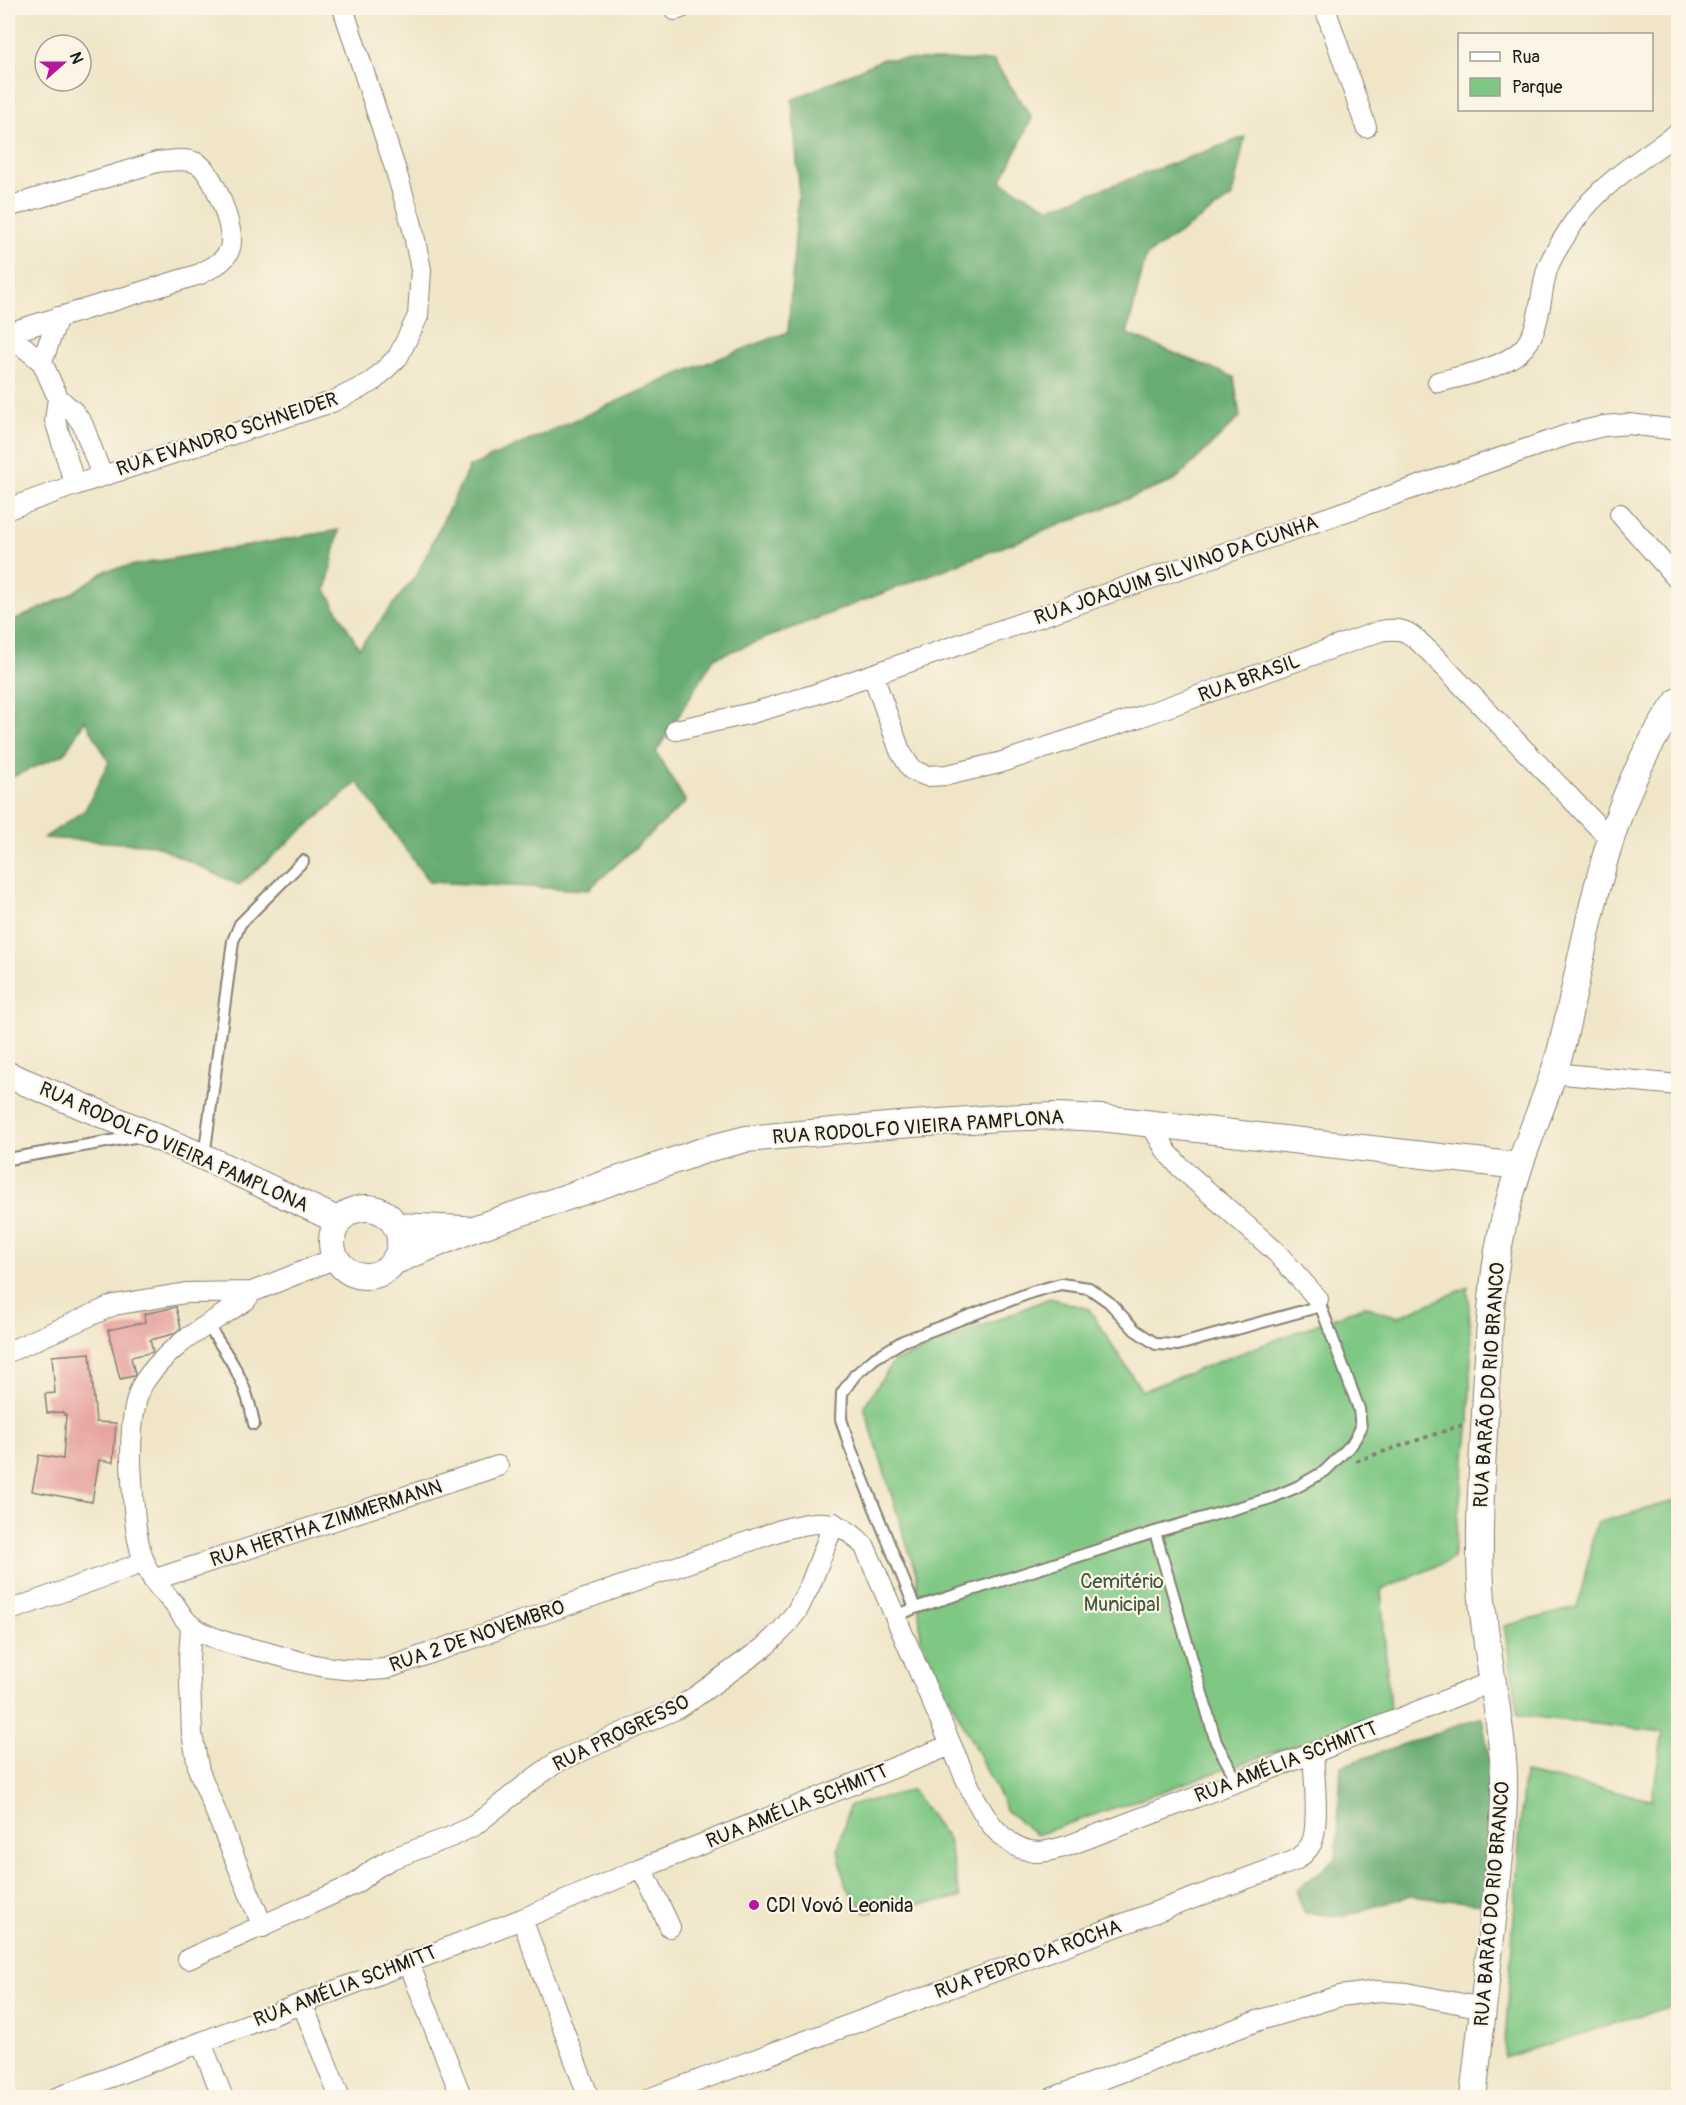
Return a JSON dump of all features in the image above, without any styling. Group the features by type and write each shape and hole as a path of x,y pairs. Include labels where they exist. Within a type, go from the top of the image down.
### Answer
{"street":[{"name":"RUA EVANDRO SCHNEIDER","path":"8,509 102,476 332,402 372,382 398,357 418,316 422,270 396,171 343,8"},
{"path":"1325,8 1366,127"},
{"path":"1438,381 1472,374 1510,358 1526,346 1535,327 1548,268 1575,220 1613,179 1678,133"},
{"path":"8,207 157,162 182,160 197,163 206,170 229,224 232,237 230,249 221,262 200,274 8,333"},
{"path":"42,362 58,316"},
{"path":"8,333 42,362 58,398 74,412 83,425 102,476"},
{"path":"58,398 55,420 75,485"},
{"name":"RUA JOAQUIM SILVINO DA CUNHA","path":"676,730 752,713 873,675 1570,434 1604,426 1629,424 1678,430"},
{"path":"1620,514 1678,580"},
{"name":"RUA BRASIL","path":"873,675 900,752 912,770 927,776 947,775 999,763 1142,716 1380,631 1396,628 1410,634 1432,654 1610,839"},
{"name":"RUA BARÃO DO RIO BRANCO","path":"1472,2097 1503,1814 1502,1742 1491,1682 1480,1568 1485,1416 1494,1276 1502,1232 1519,1166 1564,1036 1593,903 1619,810 1663,722 1678,701"},
{"path":"1553,1073 1678,1085"},
{"name":"RUA RODOLFO VIEIRA PAMPLONA","path":"8,1075 204,1157 339,1221"},
{"name":"RUA RODOLFO VIEIRA PAMPLONA","path":"393,1262 473,1229 711,1148 746,1139 998,1118 1056,1116 1150,1122 1519,1166"},
{"path":"1150,1122 1167,1152 1180,1167 1276,1252 1319,1302"},
{"path":"364,1208 382,1212 396,1226 400,1245 393,1262 378,1274 359,1275 350,1271 336,1258 332,1239 339,1221 346,1214 364,1208"},
{"name":"RUA RODOLFO VIEIRA PAMPLONA","path":"396,1226 473,1229"},
{"path":"8,1352 114,1305 186,1293 252,1292 336,1258"},
{"name":"RUA 2 DE NOVEMBRO","path":"252,1292 246,1300 176,1346 159,1363 143,1384 135,1412 131,1439 134,1503 140,1543 149,1571 191,1626 220,1639 319,1667 362,1671 385,1669 784,1529 804,1524 834,1523"},
{"name":"RUA HERTHA ZIMMERMANN","path":"8,1611 498,1466"},
{"path":"834,1523 855,1536 865,1547 951,1745"},
{"name":"RUA PROGRESSO","path":"188,1959 355,1884 391,1859 453,1836 475,1825 557,1762 676,1709 695,1697 763,1648 782,1630 797,1611 834,1523"},
{"path":"191,1626 189,1658 192,1734 199,1771 263,1927"},
{"name":"RUA AMÉLIA SCHMITT","path":"56,2097 104,2089 201,2042 522,1919 642,1868 951,1745 984,1815 998,1834 1012,1844 1030,1851 1047,1851 1067,1846 1313,1753 1491,1682"},
{"name":"RUA PEDRO DA ROCHA","path":"651,2097 1294,1861 1305,1854 1312,1843 1315,1830 1313,1753"},
{"path":"642,1868 670,1927"},
{"path":"522,1919 589,2097"},
{"path":"408,1961 462,2097"},
{"path":"1052,2097 1260,2020 1340,1996 1378,1991 1407,1993 1483,2008"},
{"path":"302,2004 340,2097"},
{"path":"201,2042 223,2097"}],"lane":[{"path":"204,1157 233,941 240,924 303,861"},
{"path":"8,1159 151,1134"},
{"path":"896,1616 1155,1532 1271,1498 1298,1487 1325,1471 1352,1444 1361,1428 1359,1409 1319,1302 1178,1345 1156,1344 1135,1330 1109,1302 1089,1288 1061,1284 1032,1292 903,1341 875,1358 855,1375 842,1393 841,1419 850,1447 915,1608"},
{"path":"208,1326 245,1387 254,1424"},
{"path":"1155,1532 1216,1742 1237,1781"}],"path":[{"path":"1325,1471 1485,1416"}],"green space":[{"path":"883,59 994,61 1032,118 1001,182 1050,208 1245,137 1232,197 1146,256 1127,334 1234,377 1240,417 1174,481 714,658 656,752 686,802 588,890 429,882 358,782 239,885 155,845 44,838 85,810 109,762 85,720 64,754 12,777 8,769 8,623 66,597 107,570 339,530 326,590 359,648 417,574 469,467 681,373 788,332 799,185 792,100"},
{"name":"Cemitério Municipal","path":"1468,1287 1471,1350 1469,1422 1453,1559 1381,1590 1390,1712 1036,1835 1007,1811 921,1641 917,1577 864,1406 893,1362 1050,1298 1089,1309 1142,1391 1364,1306 1398,1317"},
{"path":"1678,1500 1678,2004 1504,2058 1524,1773 1652,1799 1663,1732 1519,1715 1504,1626 1578,1607 1596,1523"},
{"path":"1482,1717 1493,1780 1487,1831 1483,1904 1409,1896 1344,1916 1304,1913 1296,1891 1336,1858 1341,1766"},
{"path":"912,1790 948,1840 960,1898 865,1912 846,1887 838,1850 849,1806"}],"building":[{"path":"176,1307 181,1328 173,1334 150,1340 153,1352 131,1357 134,1376 120,1379 108,1330 145,1322 144,1314"},
{"path":"90,1353 96,1422 116,1423 113,1462 99,1460 92,1502 32,1491 39,1455 63,1459 66,1415 63,1412 47,1413 45,1394 55,1393 52,1356"}],"place":[{"name":"CDI Vovó Leonida","path":"754,1905"}]}
